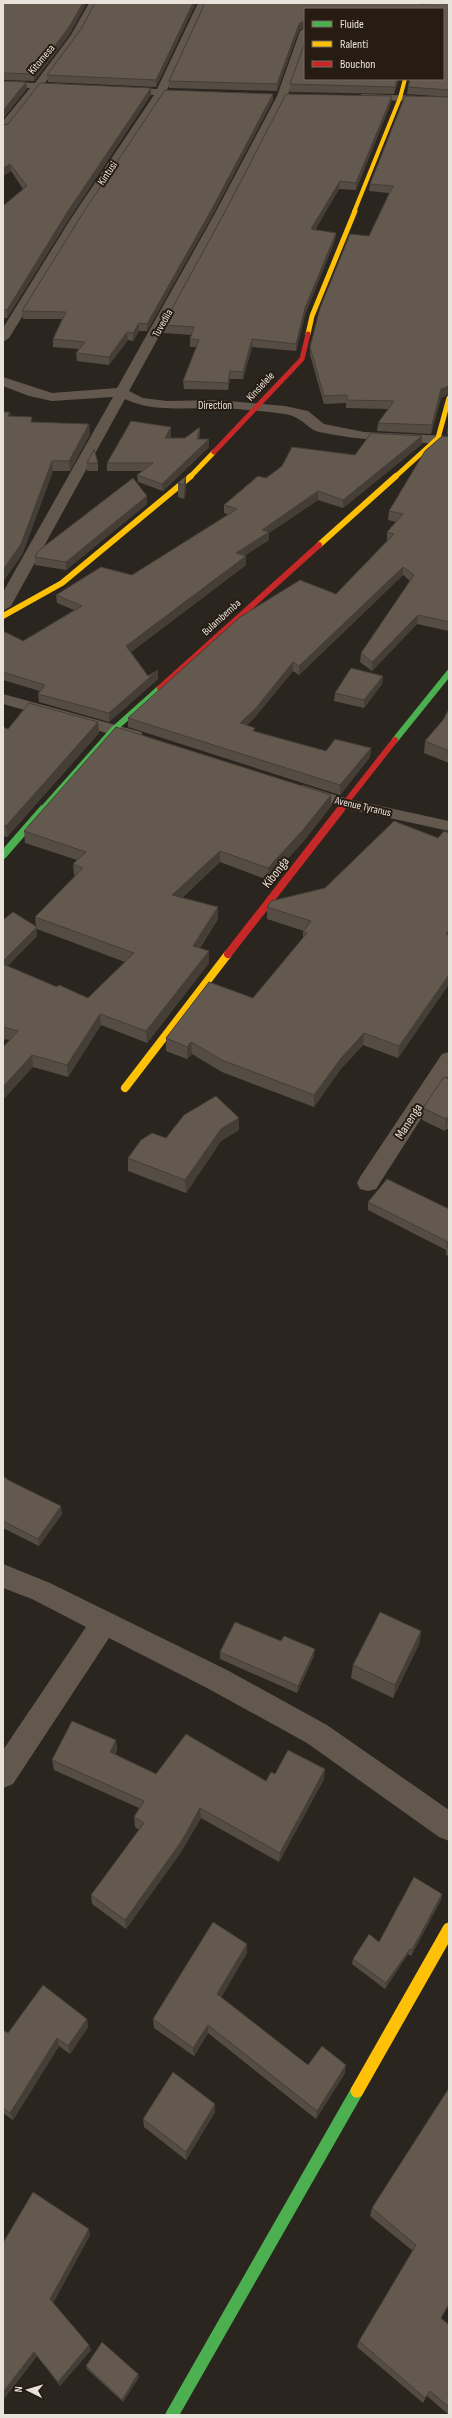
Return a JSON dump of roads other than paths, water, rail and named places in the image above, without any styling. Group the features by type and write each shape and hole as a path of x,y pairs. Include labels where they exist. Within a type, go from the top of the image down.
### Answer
{"street":[{"name":"Kitomesa","path":"3,128 66,48 87,19 94,3"},
{"name":"Kintusi","path":"3,338 76,220 160,93 202,3"},
{"name":"Tuvedila","path":"3,606 121,392 166,315 282,96 304,35"},
{"name":"Kinsielele","path":"3,616 62,583 185,482 302,359 312,316 400,98 405,80"},
{"path":"3,84 82,88"},
{"path":"114,90 205,94"},
{"path":"353,97 449,100"},
{"name":"Direction","path":"3,381 28,391 52,397 121,392 140,401 167,405 218,404 285,410 303,414 320,428 351,432 363,436 404,439 443,439"},
{"path":"443,439 449,398"},
{"name":"Bulambemba","path":"3,855 112,730 443,439"},
{"name":"Kibonga","path":"125,1088 344,803 449,673"},
{"path":"3,700 150,741"},
{"name":"Avenue Tyranus","path":"284,784 344,803 449,826"},
{"name":"Manenga","path":"368,1183 449,1059"},
{"path":"3,1576 41,1591 217,1679 317,1734 449,1827"},
{"path":"3,1774 104,1623"},
{"path":"172,2415 449,1929"}]}
